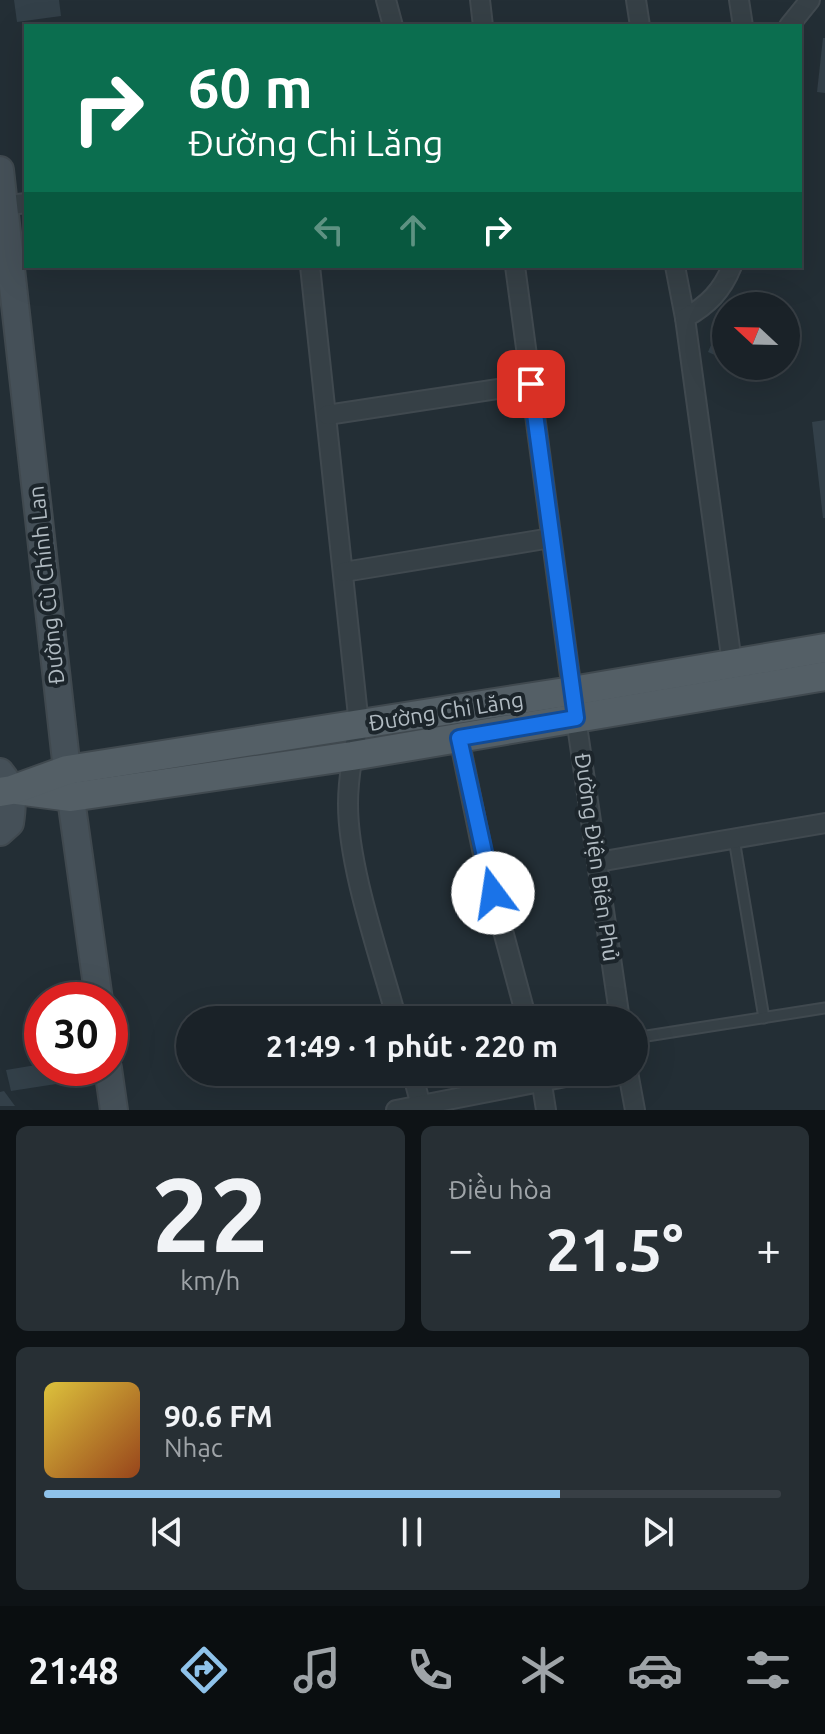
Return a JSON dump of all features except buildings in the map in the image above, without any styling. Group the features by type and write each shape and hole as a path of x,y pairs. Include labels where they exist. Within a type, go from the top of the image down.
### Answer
{"main road":[{"name":"Đường Cù Chính Lan","path":"0,170 15,204 69,783 97,982"},
{"name":"Đường Chi Lăng","path":"69,783 352,756 459,738 732,663 825,648"},
{"name":"Đường Chi Lăng","path":"69,783 359,725 825,676"},
{"path":"0,832 10,823 4,785 69,783"},
{"path":"111,1086 114,1110"}],"street":[{"path":"386,0 392,24"},
{"path":"480,0 483,24"},
{"path":"636,0 640,24"},
{"path":"739,0 743,24"},
{"path":"791,24 810,0"},
{"path":"310,268 359,725 352,756 348,805 355,862 393,1006"},
{"name":"Đường Điện Biên Phủ","path":"515,268 618,1006"},
{"path":"675,268 685,318 732,663"},
{"path":"685,318 708,305 731,268"},
{"path":"327,415 531,384"},
{"path":"344,572 551,538"},
{"path":"459,738 485,864 523,1006"},
{"path":"598,862 825,823"},
{"path":"417,1086 425,1107"},
{"path":"396,1110 425,1107 506,1086"},
{"path":"542,1086 546,1110"},
{"path":"631,1086 635,1110"}],"lane":[{"path":"734,839 764,1018"},
{"path":"648,1036 825,1008"}],"route":[{"path":"493,893 459,738 576,718 531,384"}]}
